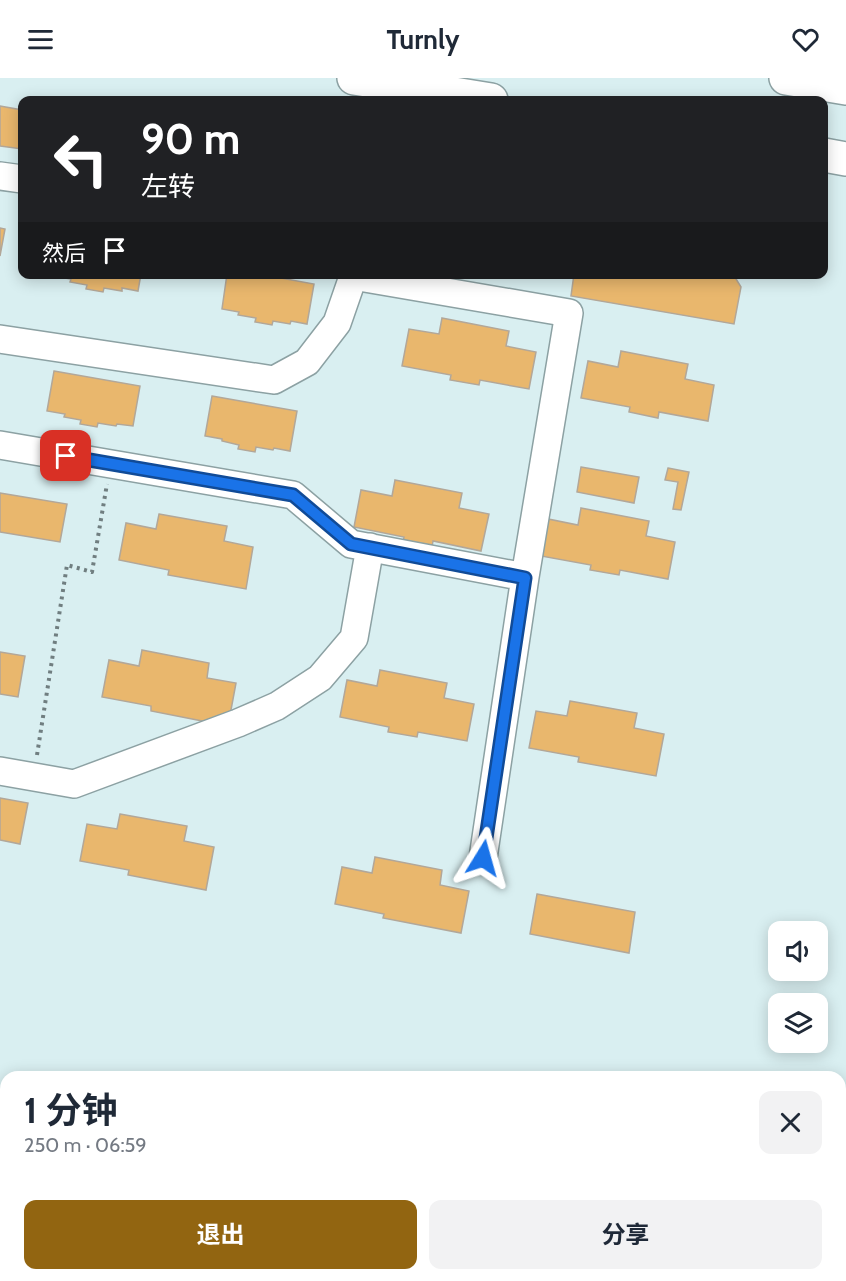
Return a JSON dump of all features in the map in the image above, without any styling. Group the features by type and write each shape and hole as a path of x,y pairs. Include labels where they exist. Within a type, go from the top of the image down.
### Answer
{"main road":[{"path":"354,78 387,92 440,96"},
{"path":"786,78 846,88"},
{"path":"828,156 846,159"}],"street":[{"path":"0,176 18,178"},
{"path":"0,339 274,380 307,362 337,323 352,279"},
{"path":"376,279 569,313 525,578 483,858"},
{"path":"0,445 293,495 351,544 525,578"},
{"path":"0,771 74,784 238,723 277,706 320,678 354,638 370,547"}],"path":[{"path":"33,777 67,565 92,572 110,464"}],"building":[{"path":"0,106 18,109 18,148 0,146"},
{"path":"0,228 5,229 0,256"},
{"path":"71,279 140,279 138,291 104,288 103,292 86,289 87,285 70,282"},
{"path":"226,279 286,279 314,284 307,324 291,321 290,324 273,321 272,325 255,322 256,318 222,309"},
{"path":"573,279 736,279 741,287 734,324 571,296"},
{"path":"442,318 509,331 506,346 536,352 529,389 480,380 479,385 450,380 451,375 402,366 409,329 439,334"},
{"path":"621,351 688,364 685,379 714,385 708,421 659,412 658,418 629,412 630,407 581,398 588,361 618,367"},
{"path":"54,371 140,386 133,426 98,423 97,427 80,424 81,420 64,417 65,414 47,411"},
{"path":"212,396 297,411 290,451 256,447 255,452 238,449 239,445 205,436"},
{"path":"581,467 639,477 634,503 577,492"},
{"path":"668,468 689,472 681,510 673,509 678,482 665,480"},
{"path":"395,480 462,493 459,508 489,514 481,551 433,541 432,547 403,542 404,537 354,527 361,490 392,496"},
{"path":"0,493 67,504 60,542 0,532"},
{"path":"581,508 649,521 646,536 675,542 668,579 620,570 619,575 590,570 591,565 541,556 548,519 578,525"},
{"path":"159,514 227,526 224,541 253,547 246,589 168,575 169,570 119,560 126,523 156,529"},
{"path":"142,650 209,663 207,678 236,683 228,726 151,711 151,706 102,697 109,660 139,666"},
{"path":"0,652 25,656 18,697 0,694"},
{"path":"380,670 447,683 444,698 474,704 467,741 418,732 417,737 388,732 389,727 340,717 347,680 377,686"},
{"path":"570,701 637,713 634,728 664,734 656,776 578,762 579,757 529,748 536,711 567,716"},
{"path":"0,798 28,803 20,844 0,840"},
{"path":"120,814 187,826 184,841 214,847 206,890 128,875 129,870 80,861 87,824 117,829"},
{"path":"375,857 442,870 440,885 469,891 461,933 383,918 384,914 335,904 342,867 372,873"},
{"path":"537,894 635,912 629,953 530,934"}],"route":[{"path":"66,456 293,495 351,544 525,578 483,858"}]}
